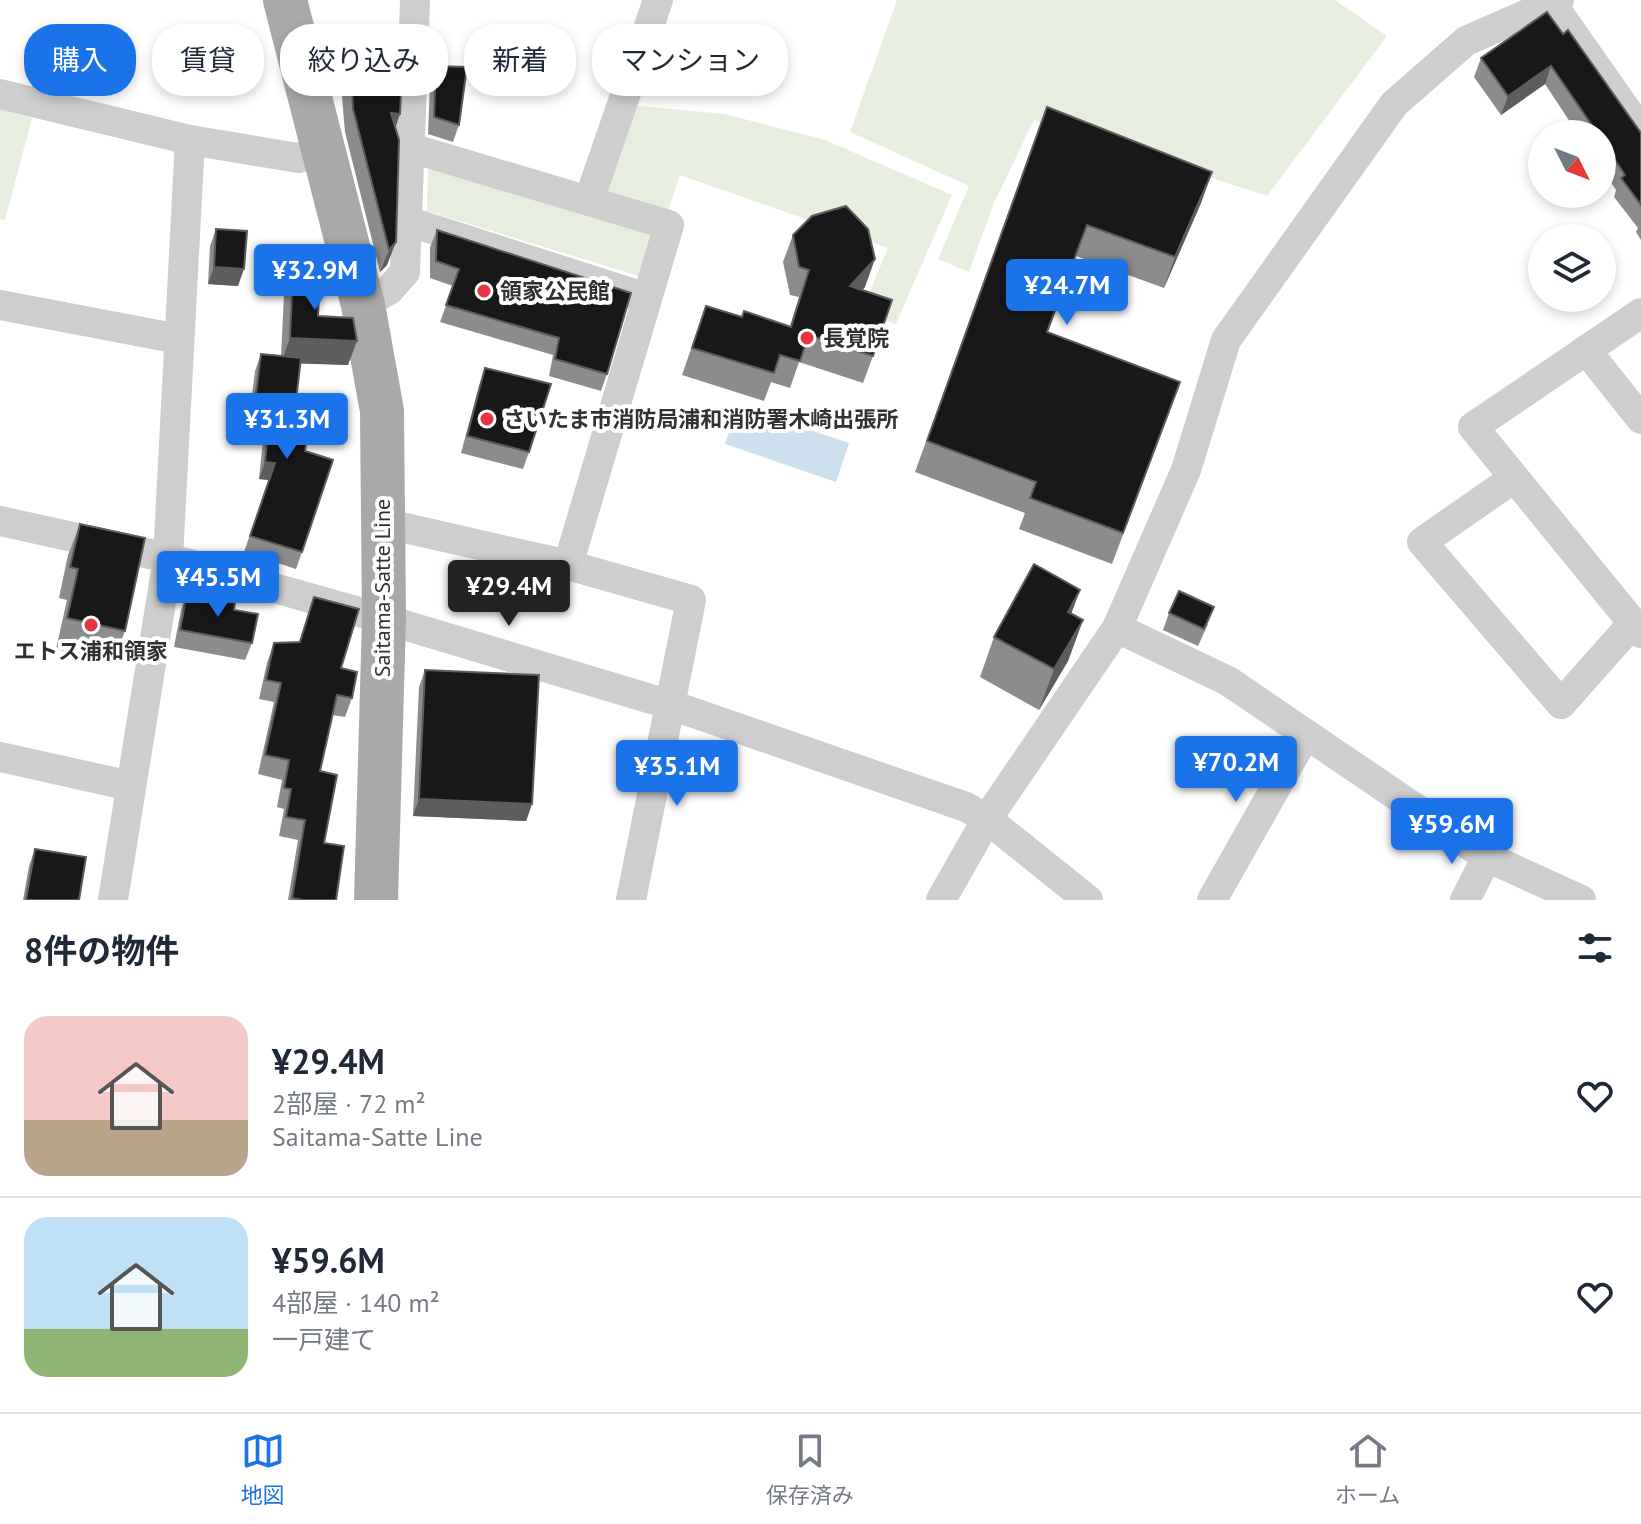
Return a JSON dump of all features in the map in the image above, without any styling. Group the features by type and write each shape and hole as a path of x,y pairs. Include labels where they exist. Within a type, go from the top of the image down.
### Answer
{"main road":[{"name":"Saitama-Satte Line","path":"285,0 363,305 382,411 384,619 376,900"}],"street":[{"path":"363,305 389,290 405,272 415,0"},
{"path":"589,200 658,0"},
{"path":"941,900 987,819 1117,628 1186,470 1226,340 1394,104 1466,41 1555,2 1641,131"},
{"path":"0,94 190,140 298,158 322,151"},
{"path":"113,900 168,558 190,140"},
{"path":"411,148 669,225 568,565"},
{"path":"407,221 647,298"},
{"path":"0,305 179,339"},
{"path":"1514,478 1422,542 1561,704 1637,628 1473,427 1641,313"},
{"path":"1586,350 1641,419"},
{"path":"0,521 168,558 384,619 671,705 966,807 987,819 1088,900"},
{"path":"383,523 568,565 691,600 631,900"},
{"path":"1117,628 1228,681 1487,857 1581,900"},
{"path":"1212,900 1306,734"},
{"path":"0,757 131,786"},
{"path":"1465,900 1487,857"}],"green space":[{"path":"897,0 1335,0 1387,36 1267,196 1034,120 994,203 969,272 938,259 969,186 850,132"},
{"path":"629,105 725,114 825,140 952,195 896,324 860,314 888,248 680,175 666,217 602,198"},
{"path":"0,109 32,118 5,220 0,219"},
{"path":"428,161 660,232 645,278 427,211"}],"water":[{"path":"738,406 849,443 836,482 725,444"}],"building":[{"path":"1547,12 1563,34 1568,30 1641,133 1641,205 1621,178 1625,175 1616,161 1616,120 1588,120 1551,66 1508,96 1481,58"},
{"path":"448,66 464,67 459,125 434,117 435,96 448,96"},
{"path":"352,96 401,96 400,114 391,113 399,140 396,242 389,250"},
{"path":"1047,107 1212,172 1175,257 1087,225 1047,332 1180,382 1123,533 1030,498 1036,482 927,441"},
{"path":"846,206 868,229 875,259 850,286 892,300 873,356 809,335 800,361 780,355 774,373 692,348 706,306 742,317 744,311 791,327 809,270 799,267 793,235 812,216"},
{"path":"216,229 247,231 244,269 214,267"},
{"path":"437,230 631,293 607,374 555,359 559,338 446,305 459,269 436,261"},
{"path":"293,270 320,271 318,316 353,318 357,341 290,338"},
{"path":"261,354 301,358 291,442 306,443 305,451 333,460 302,552 250,536 275,463 265,462 271,404 255,402"},
{"path":"485,368 551,384 529,452 467,436"},
{"path":"80,524 145,538 125,631 67,618 78,569 70,567"},
{"path":"1034,564 1080,590 1068,612 1083,620 1054,669 994,637"},
{"path":"1179,591 1214,607 1204,629 1169,613"},
{"path":"187,593 235,602 234,610 258,614 252,643 180,630"},
{"path":"314,597 359,609 341,668 357,672 352,698 337,695 320,771 337,775 324,843 344,846 336,900 292,898 305,820 286,817 291,789 284,788 289,760 265,755 281,683 266,680 274,643 300,642"},
{"path":"425,670 539,675 532,804 419,799"},
{"path":"35,849 86,857 79,900 26,900"}],"place":[{"name":"領家公民館","path":"484,291"},
{"name":"長覚院","path":"807,338"},
{"name":"さいたま市消防局浦和消防署木崎出張所","path":"487,419"},
{"name":"エトス浦和領家","path":"91,625"}]}
